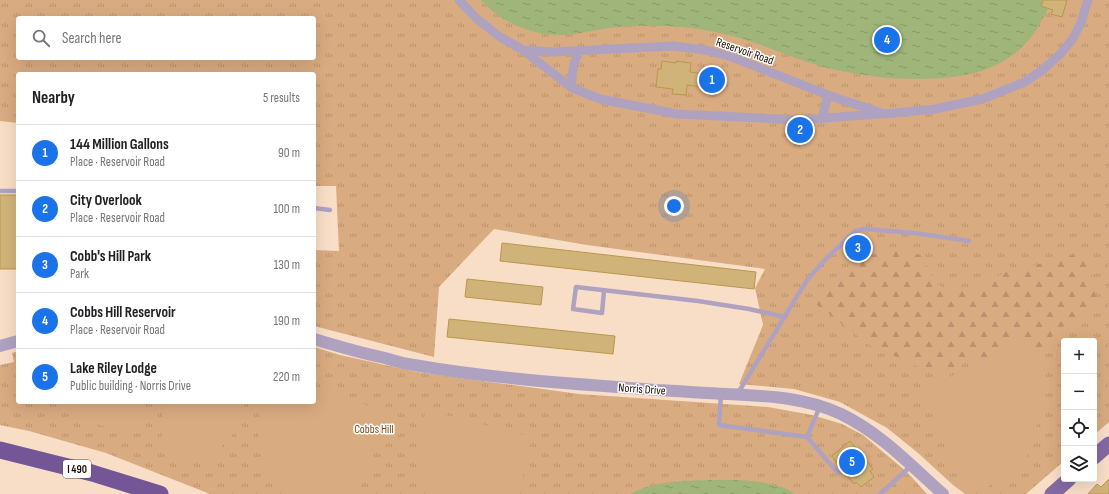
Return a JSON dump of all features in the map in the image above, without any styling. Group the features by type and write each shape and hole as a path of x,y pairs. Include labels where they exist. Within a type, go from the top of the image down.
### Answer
{"highway":[{"name":"I 490","path":"0,450 76,469 160,494"}],"main road":[{"path":"1097,454 1109,444"},
{"path":"1052,494 1066,482"}],"street":[{"name":"Reservoir Road","path":"459,0 476,18 500,37 523,50 572,88 600,98 677,114 800,120 935,109 982,99 1025,82 1045,68 1072,40 1080,25 1088,0"},
{"name":"Reservoir Road","path":"523,50 552,52 667,46 705,50 736,58 828,95 884,114"},
{"path":"572,88 572,69 574,60 579,51"},
{"path":"822,118 828,95"},
{"name":"Norris Drive","path":"316,340 413,365 475,374 537,381 770,396 795,399 820,406 840,414 869,430 898,452 943,494"},
{"path":"0,346 16,342"}],"lane":[{"path":"0,191 16,191"},
{"path":"316,208 330,210"},
{"path":"738,394 807,280 834,251 856,231 864,229 969,240"},
{"path":"604,290 602,313 573,309 576,287 604,290 698,301 785,316"},
{"path":"721,394 719,426 807,437 838,473"},
{"path":"807,437 820,406"},
{"path":"880,494 912,465"}],"green space":[{"path":"0,0 1109,0 1109,422 1097,432 1097,338 1061,338 1061,464 1026,494 965,494 887,428 840,402 794,389 739,384 763,325 755,288 765,269 587,245 494,229 439,287 434,357 316,327 316,250 339,251 336,186 316,186 316,72 16,72 16,123 0,121"},
{"path":"889,247 921,255 935,282 949,293 976,287 1004,273 1089,251 1092,278 1098,306 1079,321 1064,324 1045,344 1040,360 986,363 975,358 959,366 936,372 876,350 815,303 828,287 851,265"},
{"path":"1026,337 1046,372 1044,401 1027,456 1014,473 983,489 963,488 925,397 929,388"},
{"name":"Cobbs Hill","path":"316,348 340,355 417,372 579,394 768,407 812,415 842,424 863,435 907,472 927,494 210,494 106,453 29,431 0,425 0,365 14,362 12,353 16,352 16,404 316,404"},
{"path":"316,388 384,411 387,418 358,494 287,494 263,466 258,442 259,417 263,404 316,404"},
{"path":"70,404 142,404 147,431 110,428 96,424 81,414"},
{"path":"164,404 245,404 243,413 234,433 212,457 196,461 176,459 160,451"},
{"path":"426,410 525,435 531,443 519,494 428,494 423,487 416,446"}],"water":[{"path":"481,0 1043,0 1041,6 1048,8 1040,25 1029,40 1016,53 1000,63 982,71 962,76 916,79 869,76 828,68 742,39 717,32 692,28 640,26 609,28 566,35 538,33 507,21 497,15"},
{"path":"747,480 773,484 787,489 795,494 630,494 650,486 670,482"}],"building":[{"path":"1043,0 1067,0 1062,17 1051,14 1053,10 1041,6"},
{"path":"662,61 691,63 690,72 710,75 709,88 687,85 686,95 672,94 673,89 656,87 658,69 661,69"},
{"path":"0,195 16,195 16,269 0,269"},
{"path":"502,243 756,272 754,289 500,261"},
{"path":"467,279 543,287 541,305 465,297"},
{"path":"449,319 615,336 613,354 447,337"},
{"path":"850,441 873,469 870,471 874,477 861,487 856,482 854,484 832,456"},
{"path":"1109,479 1109,494 1088,494 1097,484 1101,487"}],"place":[{"name":"Cobbs Hill Reservoir","path":"887,40"},
{"name":"144 Million Gallons","path":"712,80"},
{"name":"City Overlook","path":"800,130"},
{"name":"Cobb's Hill Park","path":"858,248"},
{"name":"Lake Riley Lodge","path":"852,462"}]}
